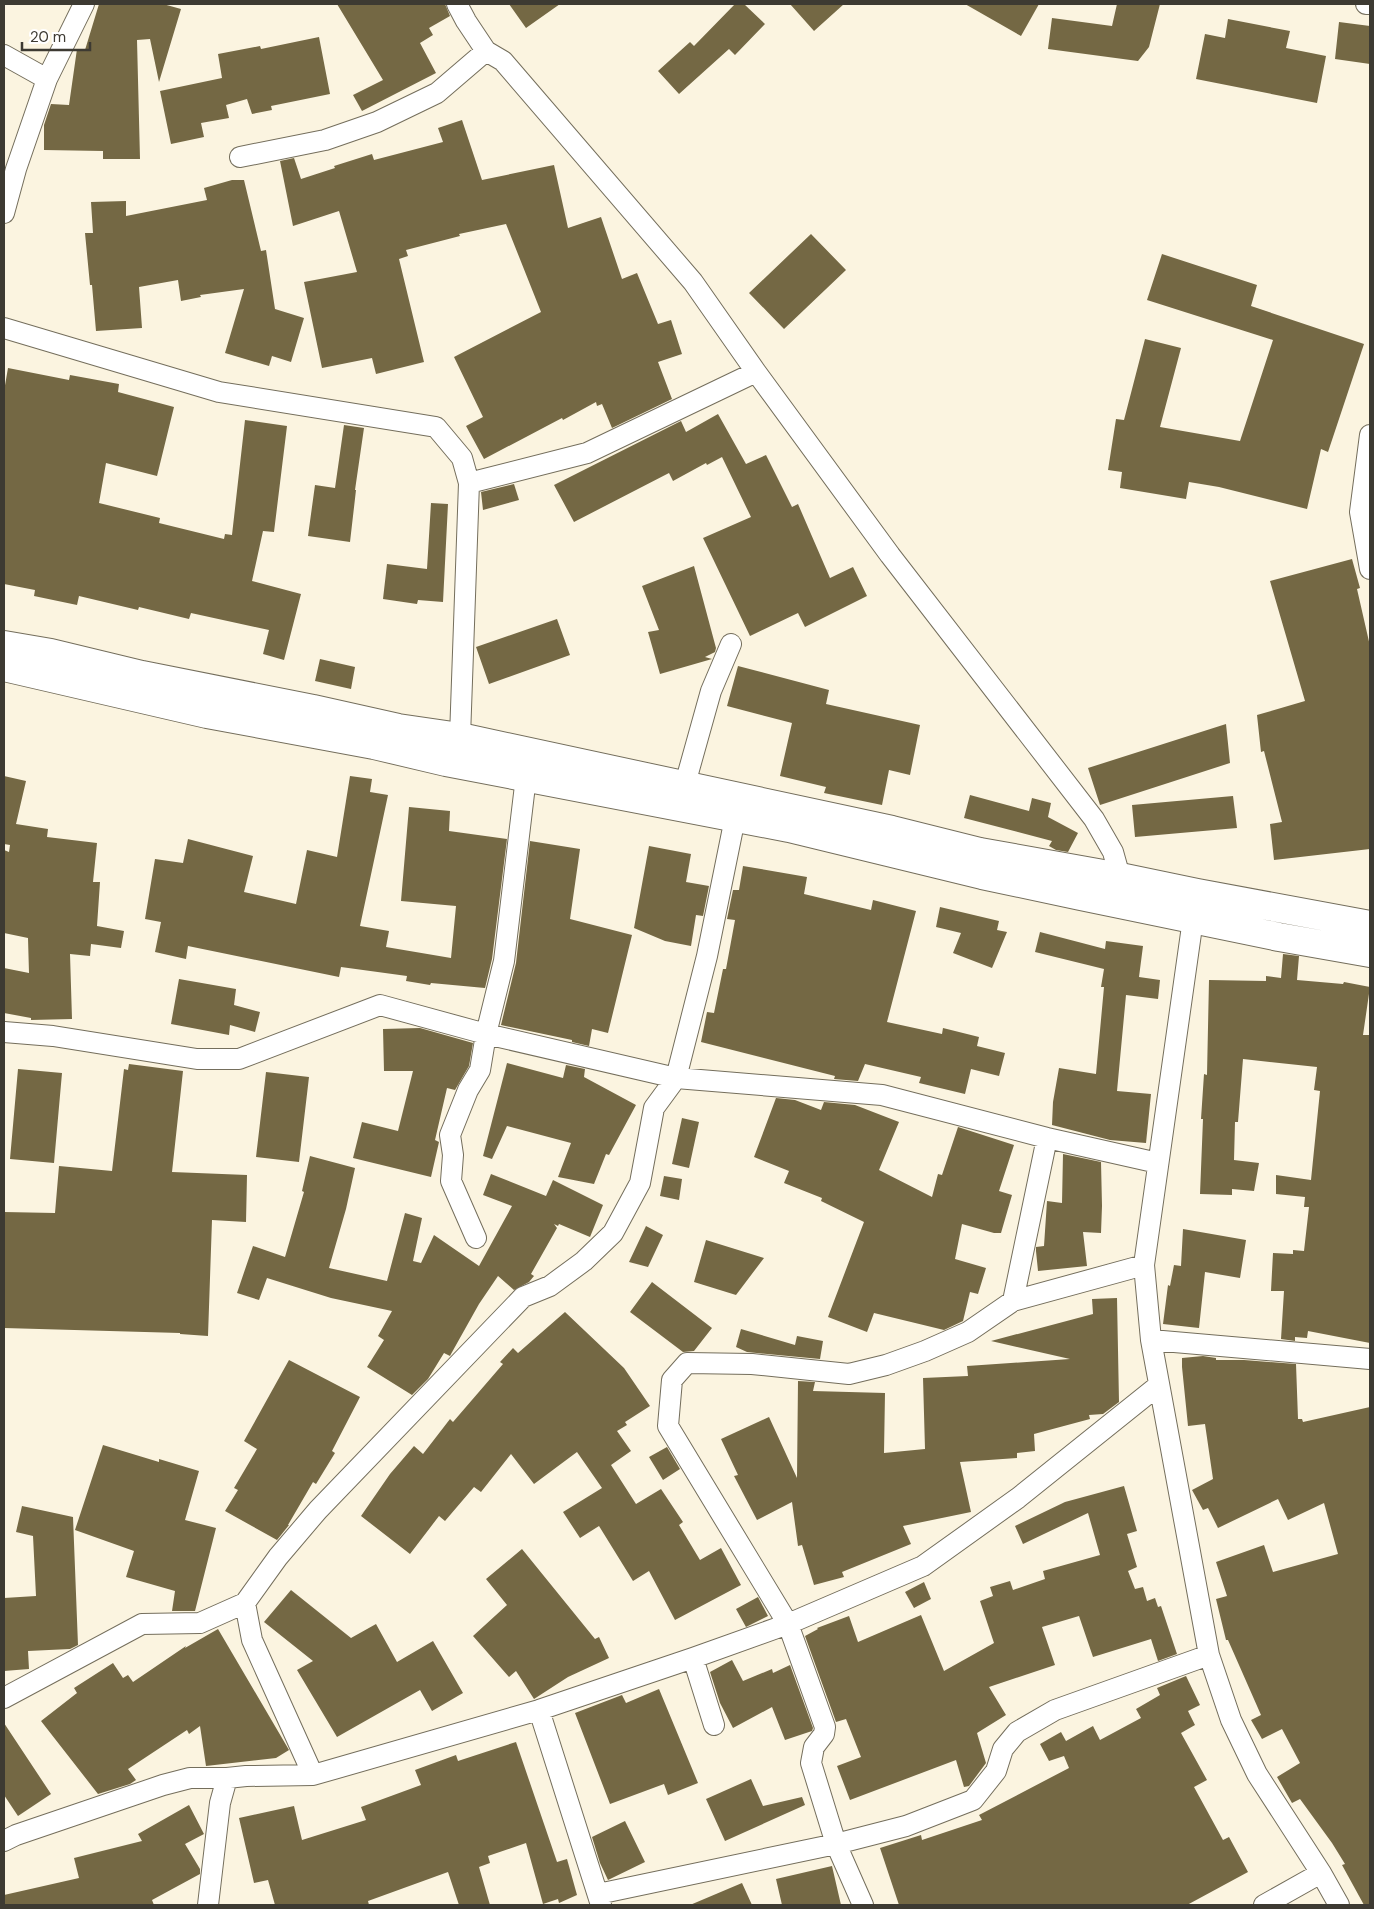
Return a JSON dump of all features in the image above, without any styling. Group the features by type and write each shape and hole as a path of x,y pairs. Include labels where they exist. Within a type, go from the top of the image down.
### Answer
{"main road":[{"path":"4,645 51,653 142,675 313,708 398,728 460,737 685,784 892,830 980,852 1120,877 1195,906 1370,953"},
{"path":"4,667 207,714 374,745 446,762 847,841 991,877 1195,906 1370,924"}],"street":[{"path":"4,213 16,170 48,79 84,4"},
{"path":"457,4 486,51 503,61 693,282 756,372 890,555 1094,819 1113,852 1120,877"},
{"path":"240,157 325,140 376,122 438,93 486,51"},
{"path":"4,55 48,79"},
{"path":"4,328 219,392 436,427 462,458 468,483 460,737"},
{"path":"468,483 587,453 756,372"},
{"path":"1370,435 1360,512 1370,569"},
{"path":"685,784 711,691 731,644"},
{"path":"476,1238 450,1181 453,1155 450,1135 468,1090 480,1070 486,1034 504,961 526,777"},
{"path":"4,1698 142,1624 200,1623 245,1603 278,1557 318,1510 523,1297 550,1286 584,1261 613,1233 640,1183 654,1108 676,1078 707,956 735,818"},
{"path":"1195,906 1144,1265 1151,1340 1209,1655 1231,1720 1257,1774 1321,1873 1338,1905"},
{"path":"4,1032 53,1036 197,1060 239,1059 380,1005 486,1034 676,1078 882,1095 1047,1138 1158,1163"},
{"path":"1013,1301 1047,1138"},
{"path":"863,1905 836,1844 811,1763 814,1747 824,1734 824,1721 810,1688 788,1624 668,1426 672,1380 687,1363 752,1364 849,1374 886,1366 968,1332 1013,1301 1144,1265"},
{"path":"1151,1340 1370,1359"},
{"path":"4,1841 16,1835 163,1785 190,1778 313,1775 540,1710 788,1624 923,1566 1018,1498 1159,1385"},
{"path":"245,1603 252,1640 313,1775"},
{"path":"540,1710 600,1900 906,1826 973,1800 996,1772 1003,1749 1017,1732 1055,1710 1209,1655"},
{"path":"693,1658 714,1725"},
{"path":"208,1905 220,1803 227,1778"},
{"path":"1264,1905 1321,1873"}],"building":[{"path":"99,4 163,4 181,9 159,82 150,39 137,40 140,159 103,159 103,151 44,150 44,125 51,104 69,105 77,49 85,50"},
{"path":"337,4 445,4 450,16 429,28 433,35 420,43 436,73 362,111 353,95 383,80"},
{"path":"509,4 560,4 526,28"},
{"path":"735,4 744,4 765,24 735,55 729,49 679,94 658,71 690,42 694,46"},
{"path":"790,4 844,4 814,31"},
{"path":"965,4 1039,4 1021,36"},
{"path":"1117,4 1160,4 1149,47 1138,61 1048,49 1052,18 1112,26"},
{"path":"1228,19 1290,31 1286,48 1326,56 1317,103 1196,79 1205,34 1225,38"},
{"path":"1339,22 1370,26 1370,64 1335,59"},
{"path":"319,37 330,94 271,106 272,110 252,114 247,99 226,105 229,118 201,123 204,137 171,144 160,91 222,78 218,54 260,46 261,49"},
{"path":"462,120 482,180 554,165 568,228 601,217 622,279 637,273 658,324 671,320 682,354 658,362 672,399 612,428 602,404 597,406 596,402 484,459 466,426 483,417 454,357 541,312 506,224 459,234 460,236 406,250 408,256 399,259 424,362 376,374 372,358 322,368 304,282 357,272 339,211 293,226 280,161 294,158 301,179 372,154 374,160 443,142 438,128"},
{"path":"232,180 244,180 261,251 266,250 275,309 304,318 291,362 272,356 269,366 225,353 244,289 200,295 201,297 181,301 178,280 139,287 142,328 96,331 85,233 93,233 91,202 126,201 126,216 207,200 204,188"},
{"path":"811,234 846,270 784,329 749,293"},
{"path":"1162,254 1257,285 1251,306 1364,344 1328,452 1321,449 1307,509 1219,487 1189,482 1186,499 1120,488 1122,472 1108,470 1116,419 1124,420 1145,339 1181,348 1160,427 1240,441 1273,340 1147,300"},
{"path":"8,368 69,380 70,375 119,384 118,392 174,407 157,476 106,463 99,503 160,518 159,523 224,539 225,534 232,535 245,420 287,426 274,532 263,531 252,581 301,594 284,660 263,654 269,630 191,613 189,619 139,607 138,610 79,596 77,605 34,596 35,590 4,584 4,391"},
{"path":"718,414 746,464 766,455 792,507 798,504 830,578 853,567 867,596 805,627 798,613 750,636 703,538 751,517 722,457 707,465 706,463 673,481 669,473 574,522 554,485 681,421 686,432"},
{"path":"344,425 364,428 350,542 308,536 315,485 335,488"},
{"path":"514,484 519,500 483,510 481,492"},
{"path":"431,503 448,504 443,602 418,600 417,604 383,599 387,564 427,569"},
{"path":"1352,559 1360,588 1357,589 1370,646 1370,849 1274,860 1270,824 1282,822 1264,751 1261,752 1257,715 1305,701 1270,581"},
{"path":"694,566 716,648 715,652 705,657 712,659 660,674 648,632 659,630 642,586"},
{"path":"557,619 570,655 489,684 476,647"},
{"path":"320,659 355,667 351,689 315,681"},
{"path":"738,666 829,690 826,704 920,725 910,775 889,770 882,805 824,793 826,787 780,776 792,723 727,706"},
{"path":"1226,724 1230,763 1100,805 1088,768"},
{"path":"4,776 26,781 16,824 48,829 47,837 97,843 93,882 100,882 97,926 124,931 121,948 91,944 90,956 70,954 72,1019 31,1020 31,1018 4,1013 4,968 29,973 28,938 4,933 4,850 9,852 10,845 4,844"},
{"path":"350,776 372,779 370,792 388,795 360,926 389,931 386,947 451,958 456,906 401,901 409,807 450,811 449,831 507,839 492,959 485,988 431,983 430,985 406,981 407,976 341,967 339,977 188,946 186,959 155,952 161,922 145,919 155,859 183,863 188,839 253,856 244,892 296,904 307,850 337,857"},
{"path":"970,795 1029,811 1032,798 1051,803 1048,817 1078,833 1068,852 1056,850 1049,846 1052,841 964,818"},
{"path":"1233,796 1237,828 1135,837 1132,805"},
{"path":"530,841 580,849 570,919 632,935 608,1033 592,1029 589,1046 572,1042 572,1040 501,1025 516,963"},
{"path":"649,846 691,854 686,882 709,886 703,916 696,915 691,946 665,941 634,928"},
{"path":"743,866 807,877 804,894 871,910 873,900 916,911 887,1022 942,1034 943,1028 979,1037 977,1046 1005,1053 999,1076 971,1069 965,1094 919,1083 921,1077 865,1064 858,1081 834,1079 835,1076 701,1042 707,1012 714,1013 723,969 726,969 735,920 727,919 733,890 739,890"},
{"path":"940,907 999,921 997,930 1007,932 992,968 953,953 961,933 936,927"},
{"path":"1040,932 1105,949 1106,941 1143,946 1139,977 1160,980 1158,999 1126,995 1117,1091 1151,1094 1146,1143 1110,1140 1052,1125 1053,1102 1059,1068 1096,1074 1104,987 1101,987 1104,969 1035,952"},
{"path":"1283,954 1299,956 1297,980 1343,984 1344,982 1370,987 1363,1035 1370,1035 1370,1343 1308,1331 1307,1338 1295,1337 1295,1341 1281,1339 1284,1291 1271,1291 1273,1253 1293,1254 1293,1250 1304,1251 1309,1207 1304,1207 1305,1197 1276,1194 1276,1175 1311,1180 1320,1091 1314,1090 1317,1067 1243,1059 1238,1122 1235,1122 1234,1160 1259,1163 1254,1191 1232,1189 1232,1195 1200,1194 1203,1119 1201,1119 1204,1074 1207,1075 1209,980 1266,981 1266,976 1281,978"},
{"path":"179,979 236,989 234,1005 260,1012 255,1032 230,1025 229,1035 171,1024"},
{"path":"420,1028 473,1043 469,1066 455,1090 447,1088 435,1140 439,1142 431,1177 353,1158 362,1122 398,1131 413,1071 384,1071 383,1029"},
{"path":"507,1063 563,1078 566,1065 585,1069 584,1077 636,1105 609,1155 606,1154 594,1184 558,1177 571,1143 507,1126 492,1159 483,1156"},
{"path":"129,1064 183,1071 172,1172 247,1175 246,1222 212,1220 208,1336 180,1333 4,1328 4,1212 55,1213 59,1166 112,1171 124,1069 128,1070"},
{"path":"18,1069 62,1073 54,1163 10,1159"},
{"path":"266,1072 309,1077 299,1162 256,1157"},
{"path":"776,1098 795,1100 821,1110 824,1102 855,1105 899,1122 879,1170 932,1197 938,1174 942,1175 958,1127 1014,1145 999,1191 1012,1195 1001,1233 994,1233 962,1224 955,1259 986,1268 978,1294 970,1292 963,1321 944,1330 874,1313 867,1332 828,1317 864,1222 821,1201 822,1198 784,1183 789,1171 754,1157"},
{"path":"682,1118 699,1122 689,1168 672,1164"},
{"path":"1063,1154 1101,1162 1101,1233 1083,1232 1087,1266 1038,1271 1036,1247 1044,1246 1047,1201 1062,1203"},
{"path":"310,1156 355,1168 346,1209 329,1268 387,1281 405,1213 422,1218 413,1261 421,1263 434,1235 479,1266 512,1206 483,1195 491,1174 546,1196 553,1180 603,1205 590,1237 559,1224 558,1226 554,1224 557,1228 531,1274 534,1276 529,1282 514,1290 498,1276 479,1304 450,1356 444,1353 428,1379 412,1395 367,1367 384,1340 378,1336 392,1311 331,1298 267,1278 259,1300 237,1293 253,1246 285,1257 304,1192 302,1191"},
{"path":"664,1176 682,1179 679,1200 660,1196"},
{"path":"646,1226 663,1235 648,1267 629,1262"},
{"path":"1183,1229 1246,1240 1240,1278 1205,1272 1199,1328 1163,1324 1168,1285 1170,1286 1174,1265 1181,1266"},
{"path":"706,1240 764,1258 736,1295 694,1282"},
{"path":"652,1282 712,1328 694,1351 683,1352 630,1312"},
{"path":"1117,1298 1119,1402 1103,1414 1089,1415 1090,1419 1034,1434 1035,1451 1017,1453 1017,1458 960,1462 971,1512 903,1526 911,1544 842,1572 844,1577 814,1585 802,1545 798,1546 792,1502 757,1520 734,1476 738,1475 721,1439 769,1417 797,1478 798,1381 815,1382 813,1391 885,1393 884,1453 925,1449 923,1378 968,1376 967,1366 1070,1359 991,1341 1093,1314 1092,1299"},
{"path":"565,1312 624,1368 650,1406 625,1422 627,1425 617,1431 631,1451 611,1465 636,1504 661,1489 683,1522 679,1525 700,1560 721,1548 741,1585 675,1620 649,1571 633,1581 599,1526 580,1538 563,1512 602,1488 577,1452 534,1484 511,1454 481,1492 474,1487 445,1521 439,1516 410,1554 361,1516 390,1474 414,1446 423,1454 450,1419 453,1422 503,1364 500,1362 513,1348 518,1353"},
{"path":"741,1329 795,1345 797,1336 823,1341 820,1359 747,1352 736,1347"},
{"path":"1203,1356 1216,1358 1216,1360 1296,1364 1298,1419 1302,1419 1303,1422 1370,1407 1370,1905 1364,1905 1342,1865 1345,1864 1332,1843 1300,1799 1292,1803 1277,1777 1300,1763 1282,1729 1262,1739 1251,1720 1261,1715 1228,1640 1226,1640 1216,1599 1227,1596 1216,1562 1264,1545 1273,1572 1338,1554 1324,1503 1288,1520 1278,1499 1218,1528 1208,1508 1203,1510 1192,1490 1213,1479 1205,1424 1188,1426 1182,1358"},
{"path":"289,1360 360,1397 332,1451 335,1453 316,1484 313,1482 289,1525 277,1540 225,1511 238,1490 234,1488 257,1449 244,1441"},
{"path":"103,1445 159,1462 159,1459 199,1471 185,1520 216,1528 195,1611 172,1611 175,1591 126,1577 134,1551 75,1530"},
{"path":"667,1447 680,1469 663,1480 649,1457"},
{"path":"1124,1486 1137,1531 1127,1534 1137,1567 1128,1571 1135,1589 1143,1587 1147,1601 1155,1598 1158,1607 1161,1606 1177,1654 1158,1661 1151,1639 1093,1657 1079,1616 1042,1627 1055,1665 989,1687 1006,1715 977,1733 986,1763 969,1786 964,1787 956,1760 850,1800 837,1766 861,1757 846,1719 836,1722 805,1636 817,1628 849,1616 858,1642 921,1615 944,1671 994,1643 980,1601 993,1596 990,1587 1010,1581 1013,1590 1045,1579 1043,1571 1100,1555 1088,1513 1023,1544 1015,1526 1065,1502"},
{"path":"22,1506 73,1517 78,1645 70,1649 28,1651 29,1669 4,1671 4,1598 36,1596 33,1536 16,1532"},
{"path":"522,1549 595,1639 599,1637 609,1658 568,1677 534,1699 516,1671 509,1677 473,1636 507,1605 486,1579"},
{"path":"924,1582 931,1599 914,1608 905,1592"},
{"path":"291,1590 351,1638 376,1624 397,1662 433,1641 463,1693 432,1711 420,1690 337,1737 297,1670 313,1661 264,1622"},
{"path":"758,1597 768,1616 746,1627 736,1609"},
{"path":"218,1629 289,1750 276,1758 206,1766 200,1726 189,1734 187,1730 128,1769 136,1780 130,1784 98,1794 41,1721 77,1693 74,1688 113,1663 123,1678 128,1675 133,1682 186,1646 185,1648"},
{"path":"732,1660 743,1681 772,1669 773,1673 790,1665 813,1728 812,1731 785,1740 772,1707 733,1728 720,1703 710,1672"},
{"path":"1186,1676 1200,1705 1188,1711 1195,1725 1181,1733 1207,1780 1194,1787 1223,1840 1229,1837 1248,1872 1187,1905 899,1905 880,1848 921,1835 922,1840 982,1820 979,1815 1069,1768 1064,1756 1049,1761 1040,1744 1061,1732 1066,1741 1093,1726 1100,1740 1141,1718 1136,1709 1160,1695 1157,1688"},
{"path":"659,1689 698,1783 668,1795 664,1784 610,1804 575,1713 622,1695 626,1703"},
{"path":"4,1723 51,1794 18,1816 4,1795"},
{"path":"516,1742 557,1862 567,1859 577,1895 559,1903 558,1899 543,1904 526,1843 488,1856 490,1863 479,1867 490,1905 459,1905 448,1872 368,1901 369,1905 275,1905 268,1880 254,1883 239,1818 294,1806 302,1840 366,1820 361,1807 421,1785 415,1770 456,1755 458,1761"},
{"path":"751,1779 763,1806 802,1797 805,1805 725,1841 706,1799"},
{"path":"189,1805 204,1834 185,1844 200,1869 200,1874 152,1900 154,1905 4,1905 4,1895 79,1878 74,1858 142,1841 138,1834"},
{"path":"625,1821 645,1862 608,1880 600,1863 592,1837"},
{"path":"832,1866 841,1905 782,1905 776,1879"},
{"path":"742,1883 752,1905 690,1905"}]}
